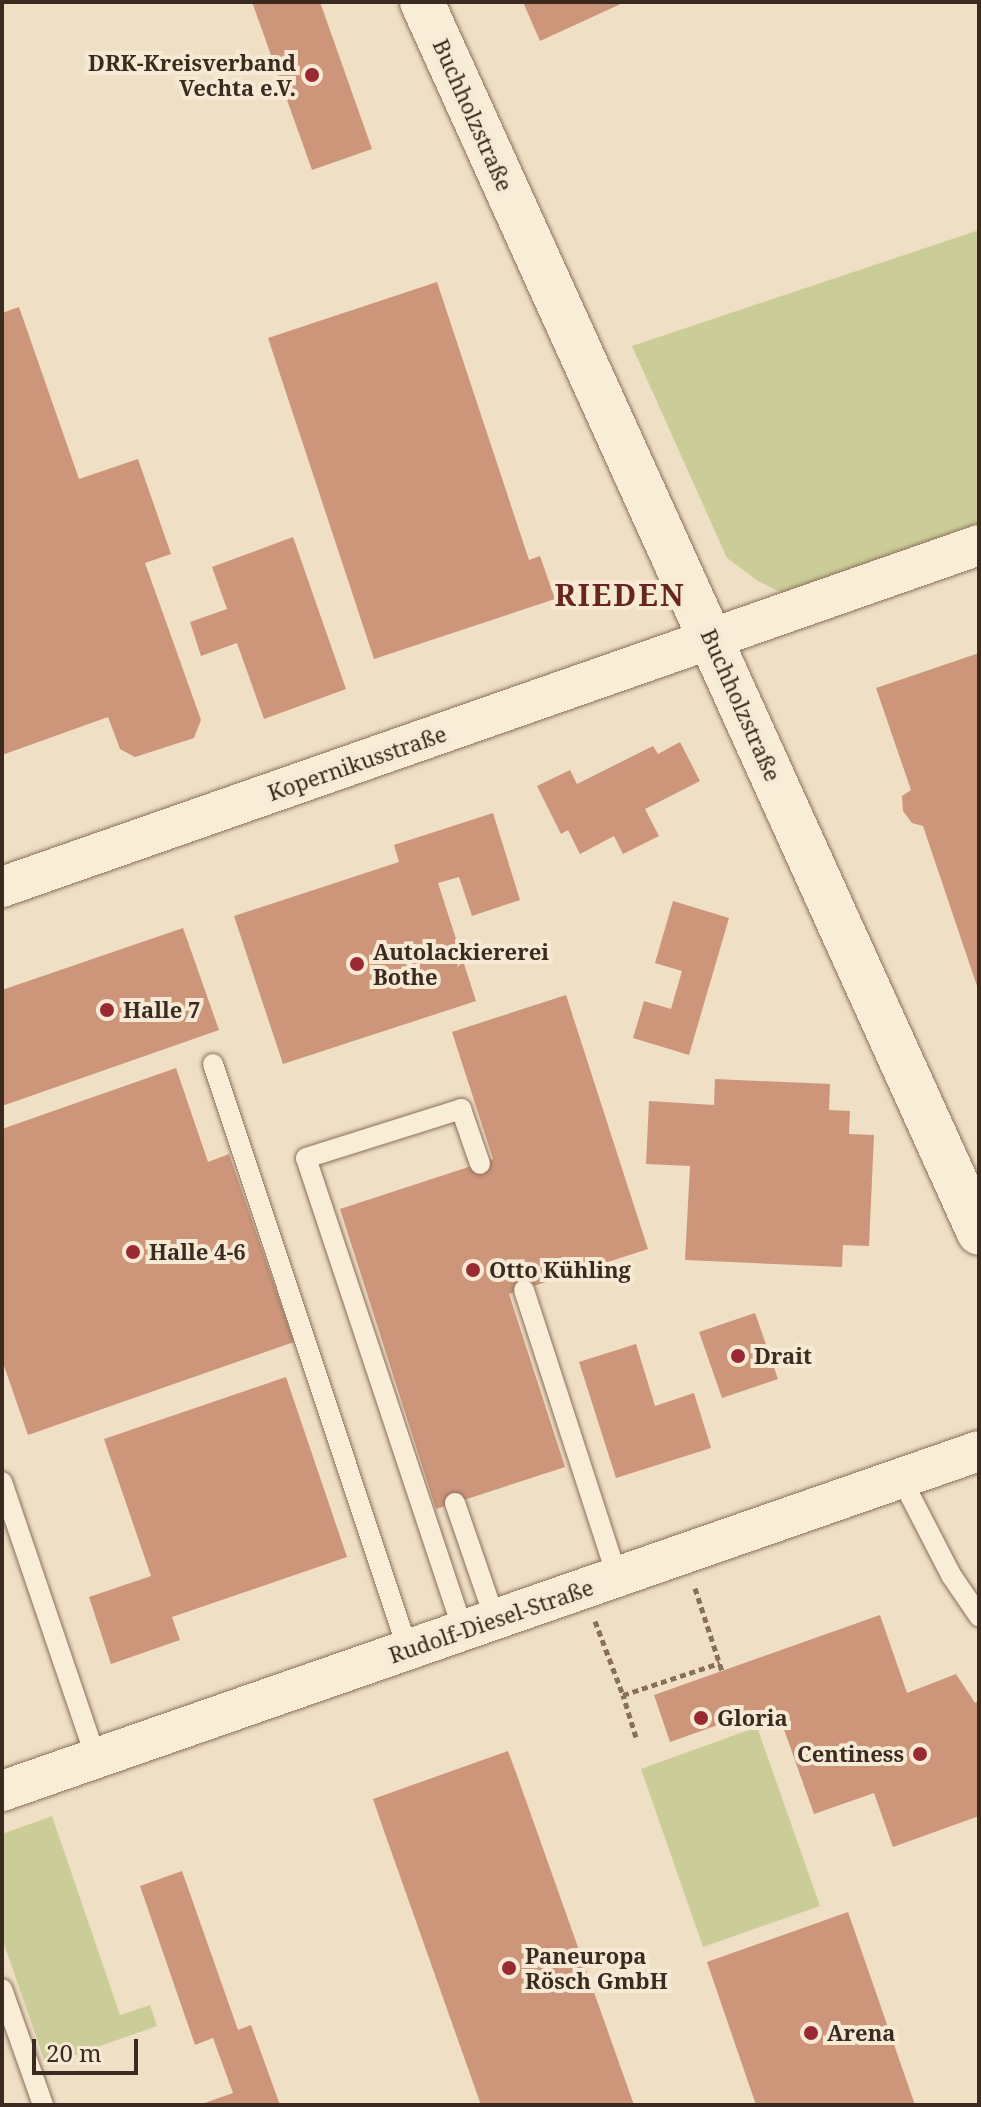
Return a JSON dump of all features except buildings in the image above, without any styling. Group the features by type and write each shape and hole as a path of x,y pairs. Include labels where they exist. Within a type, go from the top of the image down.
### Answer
{"street":[{"name":"Buchholzstraße","path":"422,2 979,1233"},
{"name":"Kopernikusstraße","path":"2,887 979,545"},
{"name":"Rudolf-Diesel-Straße","path":"2,1791 979,1451"}],"lane":[{"path":"213,1064 408,1650"},
{"path":"479,1625 306,1158 461,1109 480,1164"},
{"path":"524,1290 601,1582"},
{"path":"901,1478 951,1575 979,1616"},
{"path":"2,1482 96,1758"},
{"path":"455,1503 479,1625"},
{"path":"2,1989 43,2105"}],"path":[{"path":"684,1553 722,1671"},
{"path":"601,1582 623,1695 636,1737"},
{"path":"623,1695 720,1663"}],"green space":[{"path":"979,230 979,523 782,593 758,581 727,558 632,346"},
{"path":"757,1727 820,1906 703,1947 641,1769"},
{"path":"52,1816 120,2015 150,2005 157,2026 46,2065 2,1938 2,1834"}],"place":[{"name":"DRK-Kreisverband Vechta e.V.","path":"312,75"},
{"name":"Autolackiererei Bothe","path":"357,964"},
{"name":"Halle 7","path":"107,1010"},
{"name":"Halle 4-6","path":"133,1252"},
{"name":"Otto Kühling","path":"473,1270"},
{"name":"Drait","path":"738,1356"},
{"name":"Gloria","path":"701,1718"},
{"name":"Centiness","path":"920,1754"},
{"name":"Paneuropa Rösch GmbH","path":"509,1968"},
{"name":"Arena","path":"811,2033"}],"district":[{"name":"RIEDEN","path":"620,595"}]}
